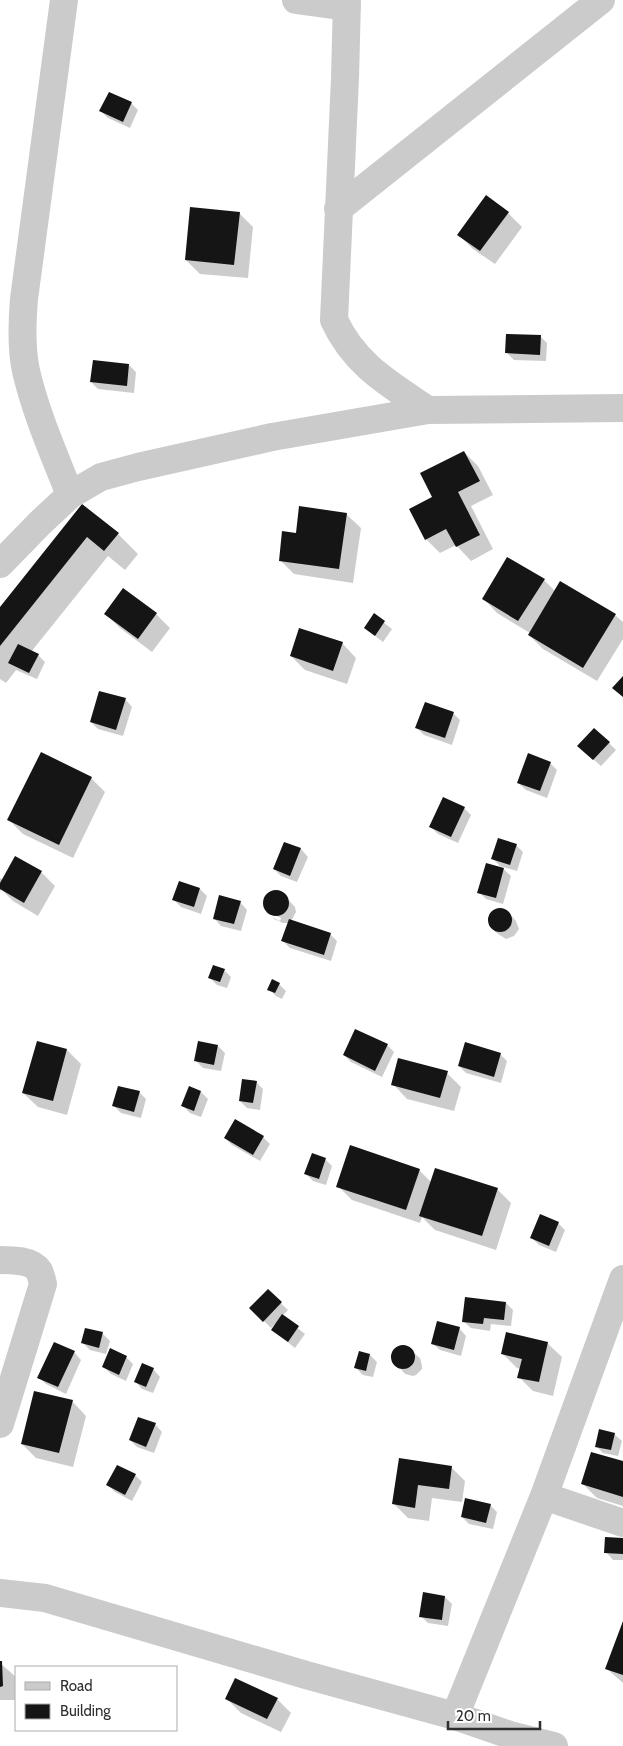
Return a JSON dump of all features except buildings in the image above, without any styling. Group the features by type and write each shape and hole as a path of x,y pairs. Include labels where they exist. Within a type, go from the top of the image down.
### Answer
{"street":[{"path":"64,0 22,326 26,370 35,406 70,495"},
{"path":"296,0 347,3 334,320 343,339 361,361 428,410"},
{"path":"338,209 601,0"},
{"path":"0,564 70,495 101,477 138,467 272,437 428,410 623,408"},
{"path":"0,1260 14,1260 39,1270 43,1284 0,1424"},
{"path":"455,1716 544,1496 623,1279"},
{"path":"544,1496 623,1523"},
{"path":"0,1593 45,1598 306,1675 455,1716 510,1740 554,1746"}]}
